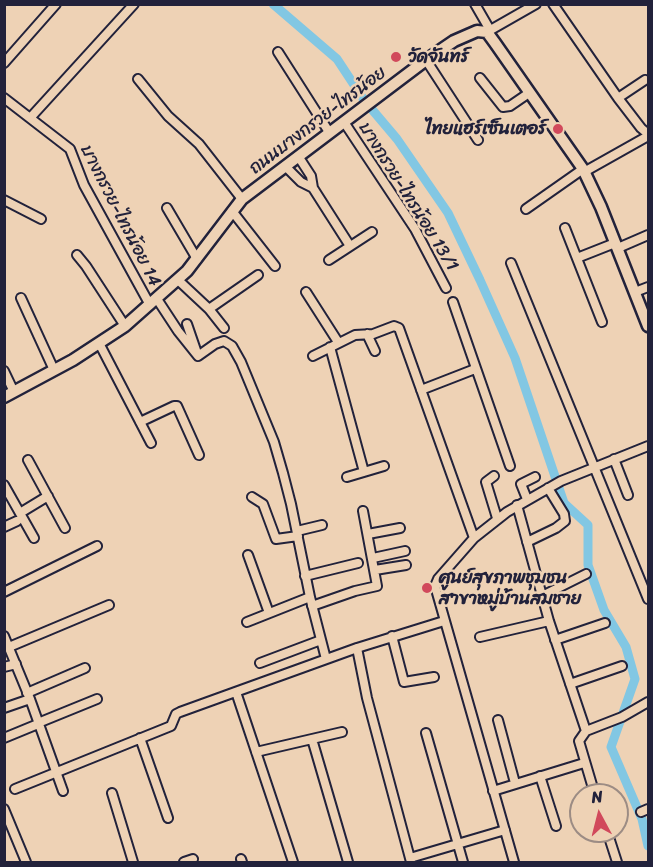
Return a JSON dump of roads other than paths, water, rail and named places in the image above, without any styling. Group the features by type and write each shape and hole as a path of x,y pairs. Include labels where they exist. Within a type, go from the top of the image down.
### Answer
{"main road":[{"name":"ถนนบางกรวย-ไทรน้อย","path":"9,395 125,326 178,280 197,259 242,199 364,105 462,37 477,31 488,31"},
{"path":"488,31 584,170 648,326"}],"street":[{"path":"4,63 57,4"},
{"path":"31,117 134,4"},
{"path":"475,4 488,31 536,4"},
{"path":"526,209 584,170 648,135 618,98 554,4"},
{"path":"278,52 329,132"},
{"path":"426,60 478,140"},
{"path":"138,78 168,116 192,135 242,199"},
{"path":"480,78 502,107 510,106 529,93"},
{"path":"618,98 645,80"},
{"name":"บางกรวย-ไทรน้อย 14","path":"5,100 31,117 70,149 84,185 153,302 198,356"},
{"name":"บางกรวย-ไทรน้อย 13/1","path":"344,122 415,229 446,288"},
{"path":"298,156 311,176 313,188 350,246"},
{"path":"285,166 301,182 313,188"},
{"path":"4,200 41,219"},
{"path":"167,208 197,259"},
{"path":"232,211 275,266"},
{"path":"566,228 602,322"},
{"path":"329,260 372,232"},
{"path":"577,258 648,235"},
{"path":"77,255 125,326"},
{"path":"511,263 648,599"},
{"path":"209,309 258,275"},
{"path":"178,280 209,309 224,328"},
{"path":"635,292 648,286"},
{"path":"306,292 338,342"},
{"path":"21,298 54,370"},
{"path":"453,302 510,466"},
{"path":"187,324 198,356 224,340 236,351 274,442 297,533 311,602 327,659"},
{"path":"313,356 355,335 378,332 394,326 399,328 474,538"},
{"path":"367,334 375,351"},
{"path":"99,343 151,443"},
{"path":"330,347 364,472"},
{"path":"421,390 475,369"},
{"path":"4,372 9,395"},
{"path":"140,423 177,406 199,455"},
{"path":"514,862 435,590 436,583 474,538 497,518 517,505 561,481 648,446"},
{"path":"614,459 628,495"},
{"path":"28,460 65,528"},
{"path":"347,477 384,466"},
{"path":"494,476 486,482 497,518"},
{"path":"527,499 521,484 535,477"},
{"path":"4,485 19,517 34,538"},
{"path":"527,542 565,521 564,514 550,487"},
{"path":"4,527 48,496"},
{"path":"252,496 263,504 276,539 322,525"},
{"path":"517,505 549,621 586,731"},
{"path":"247,622 269,613 376,587 378,583 363,511"},
{"path":"368,534 400,528"},
{"path":"4,592 97,546"},
{"path":"373,558 405,551"},
{"path":"248,555 269,613"},
{"path":"305,576 358,563"},
{"path":"375,570 406,565"},
{"path":"542,596 586,573"},
{"path":"9,647 110,605"},
{"path":"15,789 166,728 180,712 357,648 444,621"},
{"path":"480,637 549,621"},
{"path":"555,640 605,623"},
{"path":"4,636 29,696 63,791"},
{"path":"392,636 404,682 434,677"},
{"path":"260,663 321,640"},
{"path":"357,648 366,698 411,860 505,830"},
{"path":"4,667 16,664"},
{"path":"570,684 622,666"},
{"path":"4,708 85,668"},
{"path":"236,692 293,862"},
{"path":"4,738 97,699"},
{"path":"591,783 579,741 586,731 622,717 648,702"},
{"path":"498,720 515,783"},
{"path":"256,752 342,732"},
{"path":"426,733 463,862"},
{"path":"140,738 168,819"},
{"path":"312,739 348,862"},
{"path":"493,791 584,763"},
{"path":"540,776 556,826"},
{"path":"112,793 133,862"},
{"path":"4,809 26,862"},
{"path":"610,843 614,862"},
{"path":"184,862 193,859"}],"waterway":[{"path":"273,4 337,59 364,100 397,139 448,213 515,358 564,503 588,525 588,565 604,610 626,647 635,679 611,747 642,819 648,846"}],"place":[{"name":"วัดจันทร์","path":"396,57"},
{"name":"ไทยแฮร์เซ็นเตอร์","path":"558,129"},
{"name":"ศูนย์สุขภาพชุมชน สาขาหมู่บ้านสมชาย","path":"427,588"}]}
